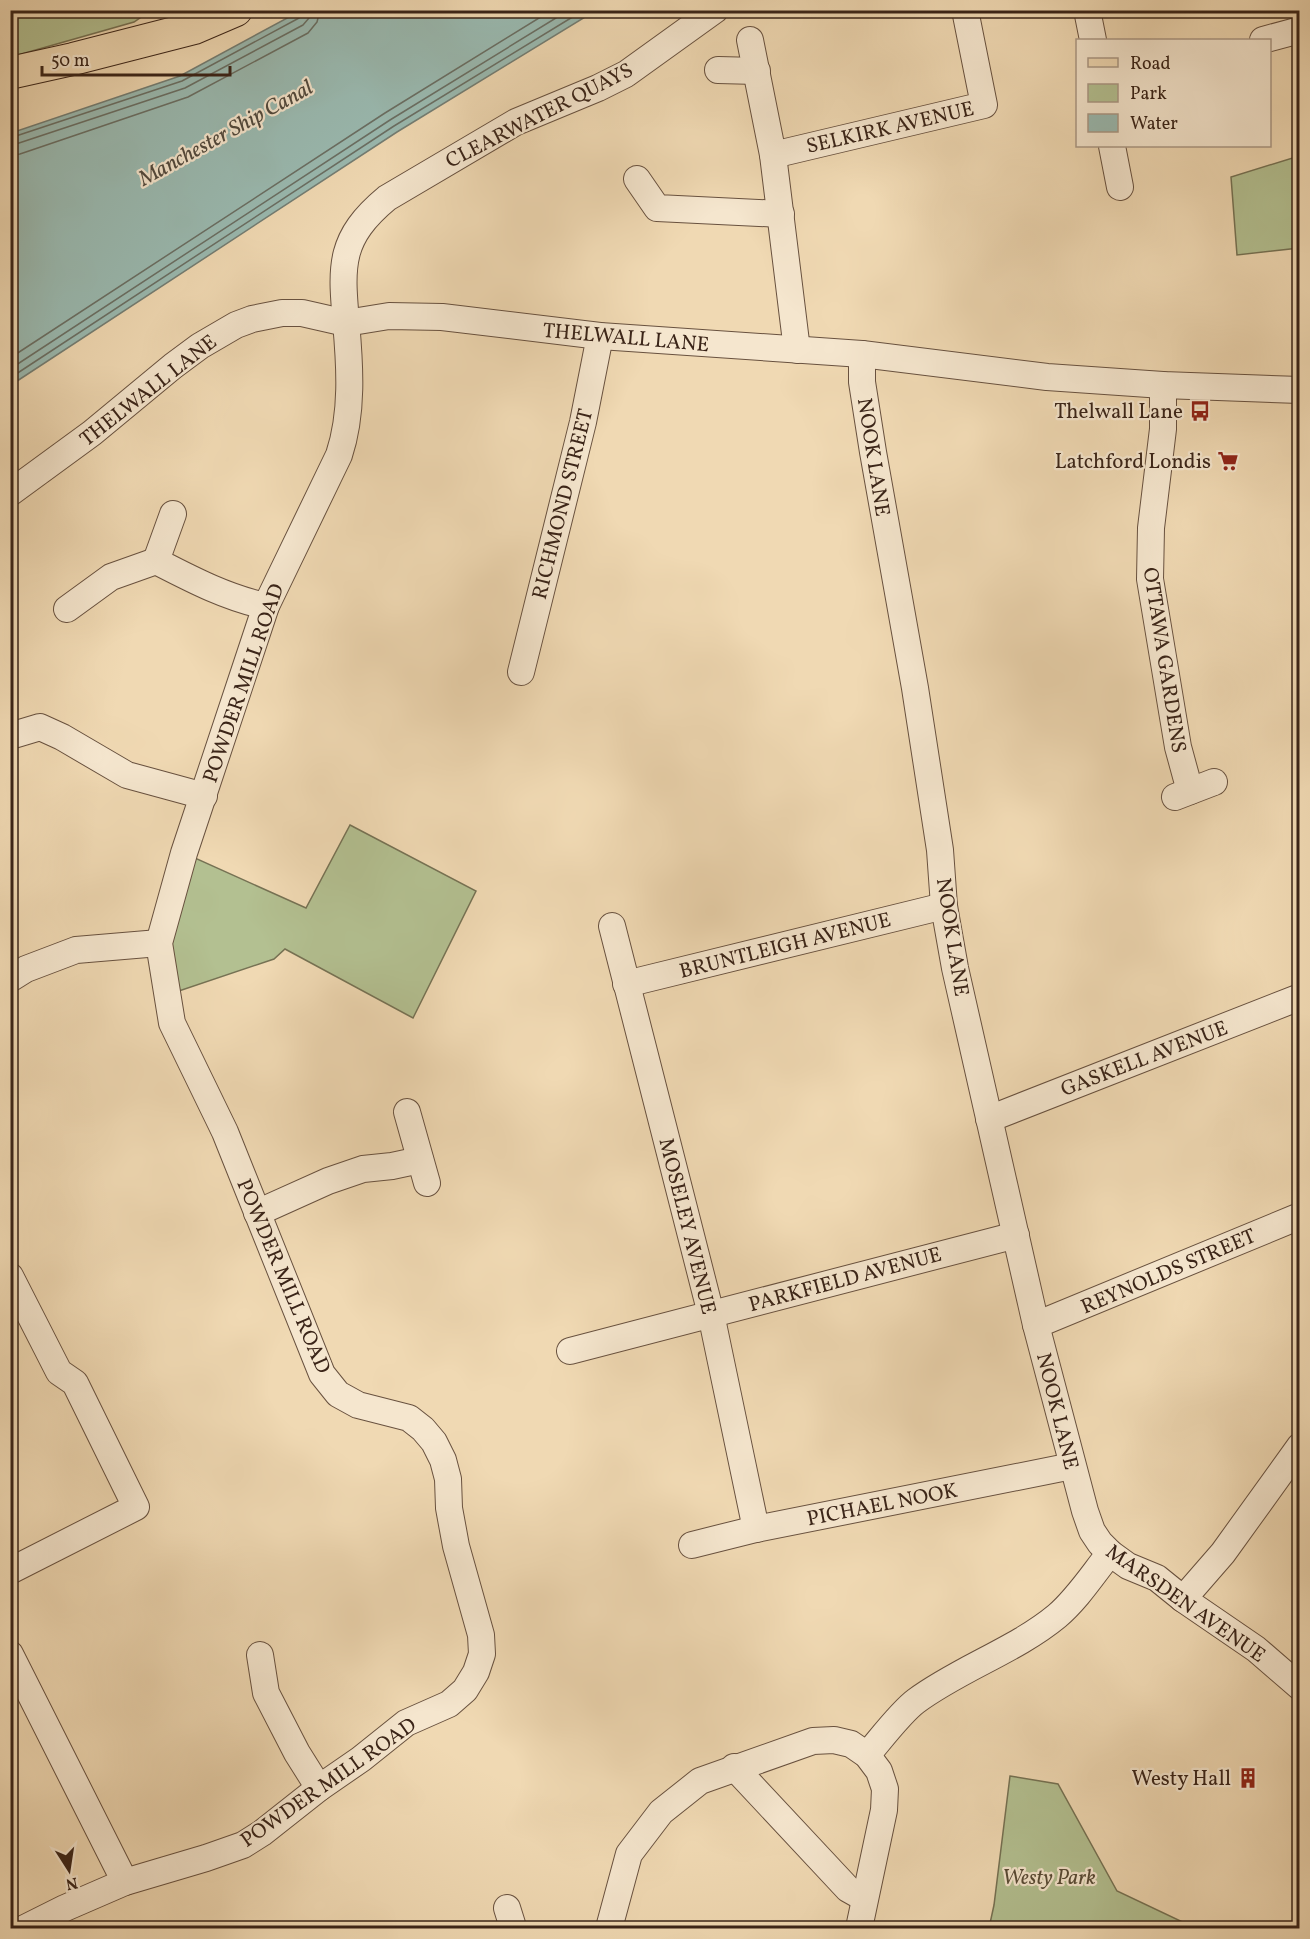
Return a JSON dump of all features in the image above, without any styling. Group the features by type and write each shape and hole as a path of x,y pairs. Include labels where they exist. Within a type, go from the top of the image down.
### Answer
{"main road":[{"path":"10,73 194,28 236,10"}],"street":[{"name":"CLEARWATER QUAYS","path":"346,322 343,266 350,244 360,225 379,204 450,159 516,122 626,74 715,10"},
{"name":"SELKIRK AVENUE","path":"773,155 984,105 965,10"},
{"path":"1087,10 1093,39"},
{"path":"1267,39 1299,30"},
{"path":"750,39 773,155 797,350"},
{"path":"718,70 757,71"},
{"path":"1112,147 1120,187"},
{"path":"637,179 657,208 781,214"},
{"name":"THELWALL LANE","path":"10,493 92,433 173,366 219,334 252,319 282,313 302,313 346,322 401,316 442,317 600,336 862,354 1047,377 1162,385 1299,390"},
{"name":"POWDER MILL ROAD","path":"25,1929 65,1908 125,1882 243,1845 361,1759 406,1723 449,1704 465,1690 476,1672 482,1654 481,1635 456,1546 449,1508 448,1479 434,1442 409,1418 358,1405 338,1394 322,1374 225,1132 172,1023 159,943 184,854 266,606 339,455 345,437 349,418 346,322"},
{"name":"RICHMOND STREET","path":"521,672 583,422 600,336"},
{"name":"NOOK LANE","path":"862,354 862,382 915,687 940,850 944,906 955,968 1036,1325 1085,1511"},
{"name":"OTTAWA GARDENS","path":"1162,385 1163,429 1151,528 1150,579 1178,747 1182,794 1214,782"},
{"path":"156,561 173,514"},
{"path":"68,609 111,577 156,561 207,587 253,604 266,606"},
{"path":"10,736 40,727 127,774 204,796"},
{"name":"BRUNTLEIGH AVENUE","path":"626,984 944,906"},
{"name":"MOSELEY AVENUE","path":"612,926 711,1314 756,1529"},
{"path":"10,979 26,969 76,950 159,943"},
{"name":"GASKELL AVENUE","path":"989,1119 1299,997"},
{"path":"257,1213 328,1181 363,1169 393,1166 424,1171 407,1112"},
{"name":"REYNOLDS STREET","path":"1036,1325 1299,1216"},
{"name":"PARKFIELD AVENUE","path":"570,1351 1016,1235"},
{"path":"10,1276 59,1372 75,1383 136,1507 10,1571"},
{"path":"1183,1599 1223,1553 1299,1446"},
{"name":"PICHAEL NOOK","path":"692,1545 756,1529 1072,1466"},
{"name":"MARSDEN AVENUE","path":"1085,1511 1092,1531 1110,1553 1128,1566 1157,1578 1183,1599 1256,1649 1299,1687"},
{"path":"867,1755 914,1703 1057,1616 1072,1601 1110,1553"},
{"path":"10,1654 125,1882"},
{"path":"260,1654 266,1693 297,1753 319,1788"},
{"path":"609,1929 629,1854 661,1812 700,1781 734,1767 813,1741 834,1740 851,1744 867,1755 879,1771 885,1790 884,1810 859,1929"},
{"path":"734,1767 848,1889 864,1898"}],"green space":[{"path":"10,11 150,11 134,22 18,55"},
{"path":"1299,156 1299,248 1237,255 1231,177"},
{"path":"350,825 476,891 413,1018 285,949 274,959 167,995 165,985 184,853 306,908"},
{"name":"Westy Park","path":"1010,1776 1058,1784 1117,1891 1193,1927 1299,1924 1299,1928 989,1928 994,1905"}],"water":[{"name":"Manchester Ship Canal","path":"302,10 595,11 397,132 11,385 11,133 180,76"}],"place":[{"name":"Thelwall Lane","path":"1200,411"},
{"name":"Latchford Londis","path":"1228,461"},
{"name":"Westy Hall","path":"1248,1778"}]}
